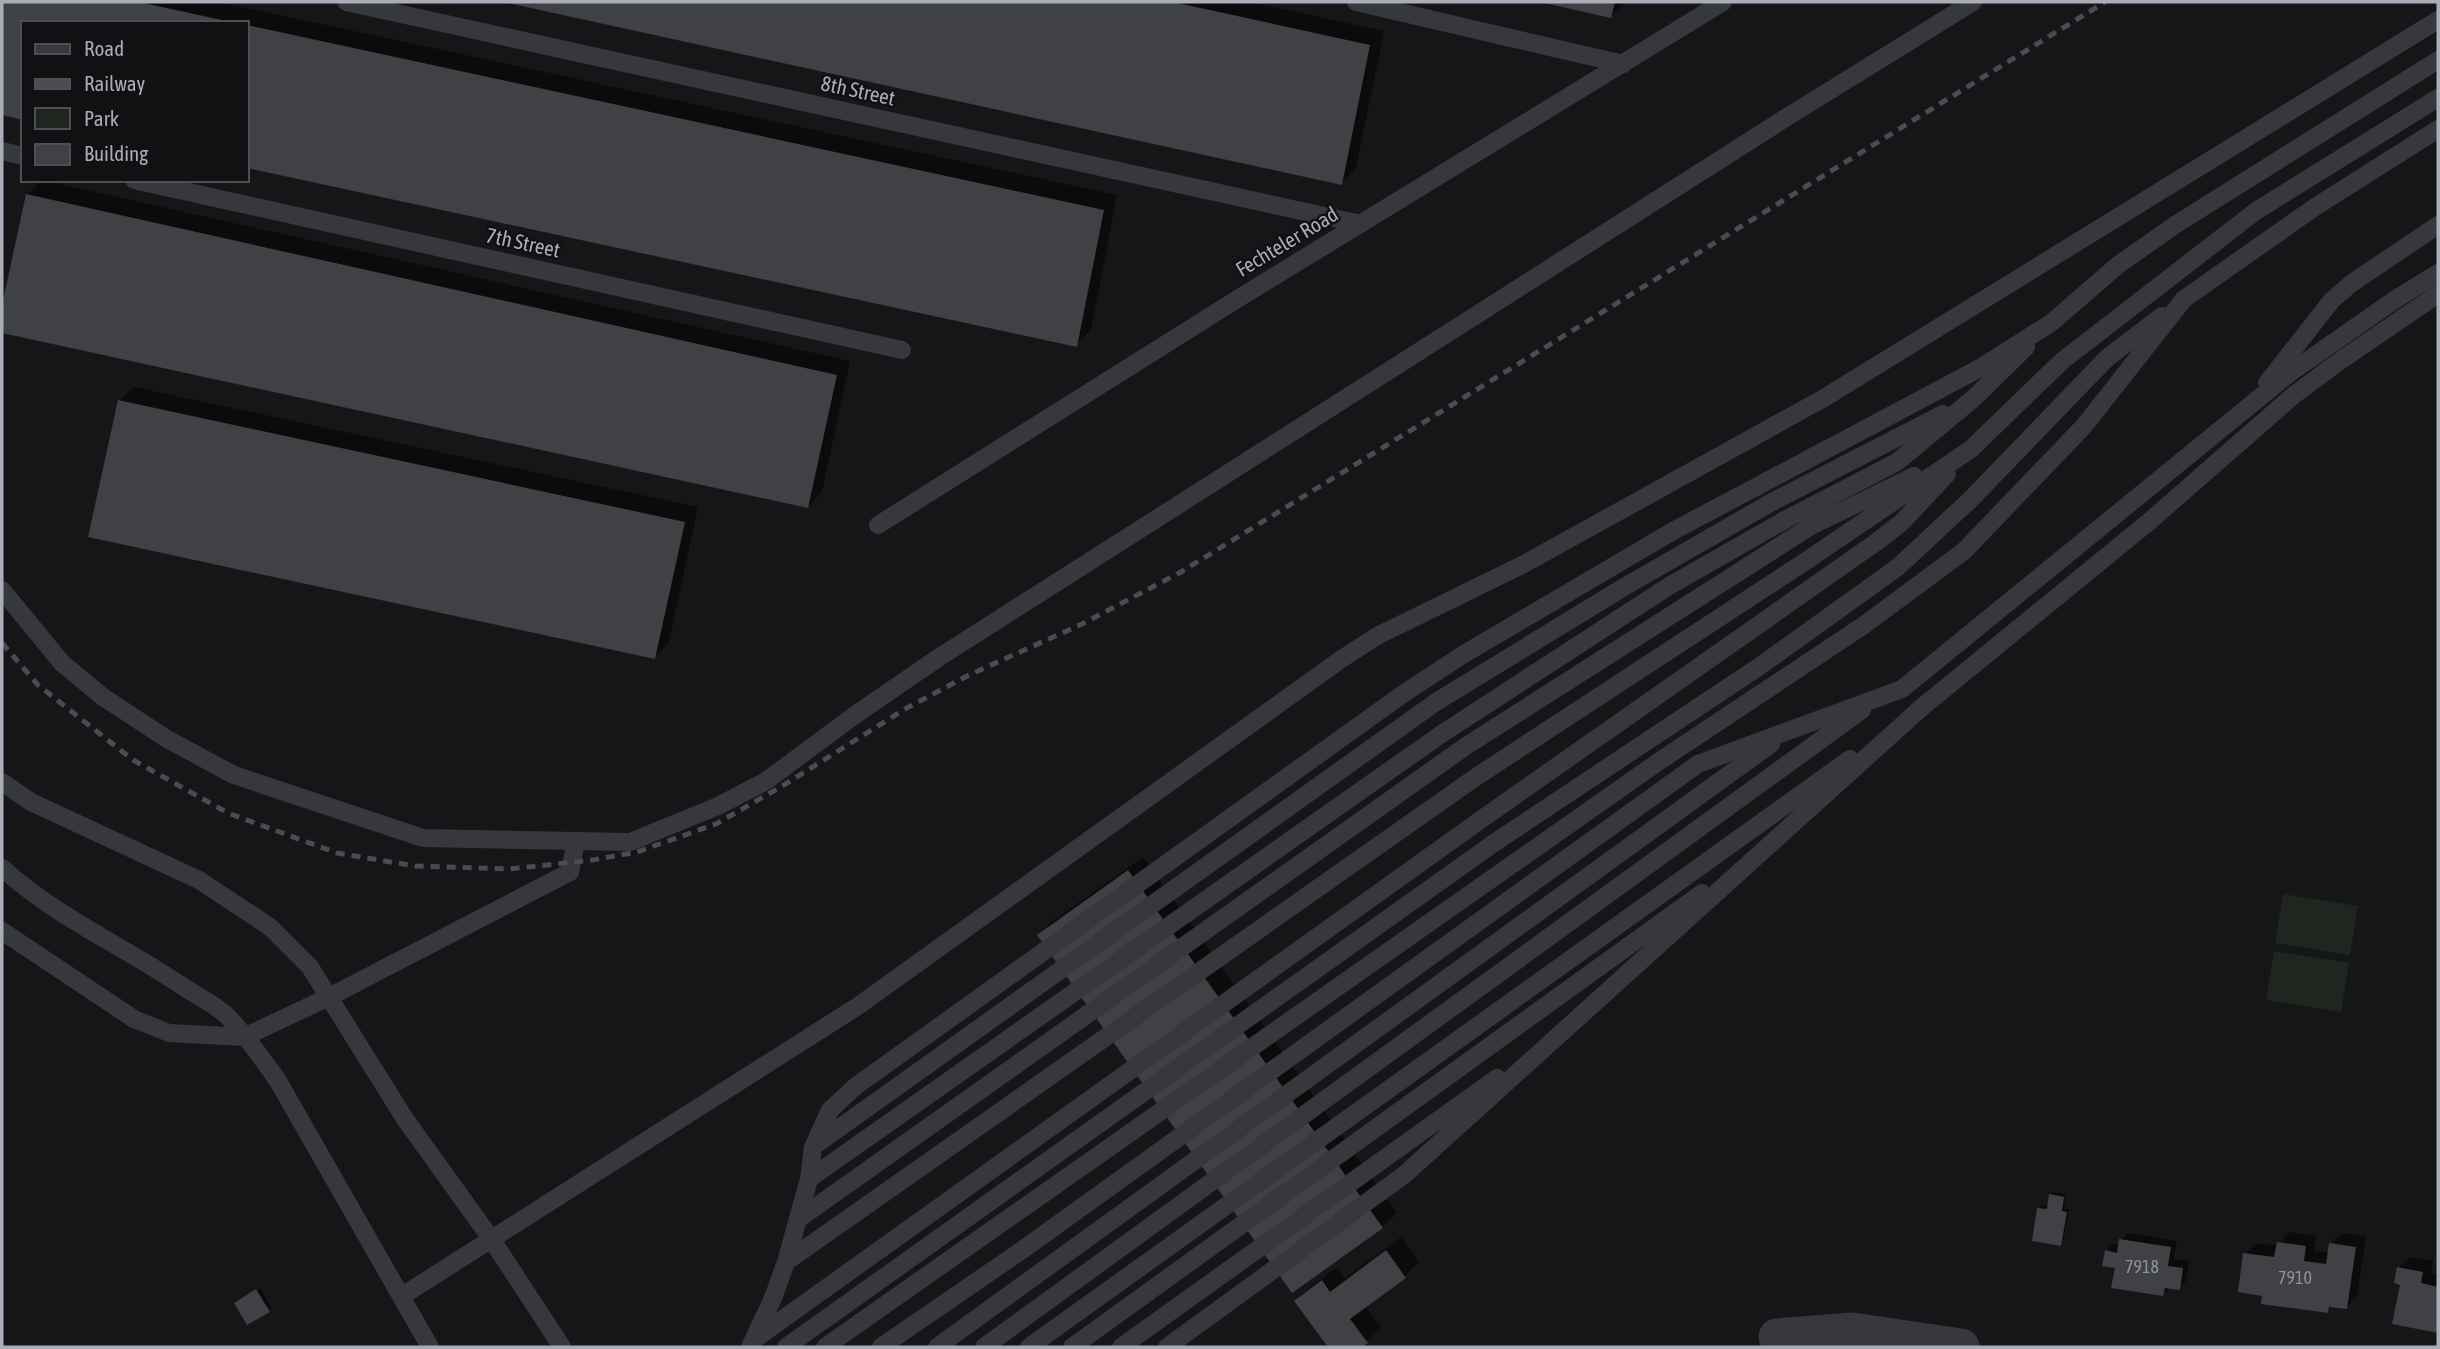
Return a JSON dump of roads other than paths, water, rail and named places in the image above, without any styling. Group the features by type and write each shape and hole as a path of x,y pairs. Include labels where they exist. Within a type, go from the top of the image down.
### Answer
{"street":[{"path":"1777,1337 1852,1331 1961,1347"}],"lane":[{"name":"8th Street","path":"346,2 1361,224"},
{"path":"1356,2 1623,64"},
{"name":"Fechteler Road","path":"878,525 1723,2"},
{"path":"2,590 62,663 103,696 167,739 233,775 423,838 630,842 718,806 766,781 938,658 1787,117 1973,2"},
{"path":"402,1296 858,1006 1377,636 1524,564 1824,398 2438,20"},
{"path":"810,1179 1440,735 1668,586 1783,521 1897,462 1975,398 2051,323 2118,265 2175,225 2438,60"},
{"path":"752,1343 1486,816 1875,543 1901,523 1971,449 2062,361 2256,211 2438,97"},
{"path":"786,1347 1494,843 1760,666 1898,567 1971,499 2107,358 2184,299 2315,207 2438,129"},
{"path":"2,151 21,156"},
{"name":"7th Street","path":"143,182 902,350"},
{"path":"2253,403 2332,300 2352,283 2438,225"},
{"path":"881,1347 1025,1248 1698,764 1902,689 2253,403 2344,335 2438,273"},
{"path":"1167,1347 1404,1175 1922,708 2151,520 2294,395 2438,294"},
{"path":"825,1347 1661,760 1864,625 1964,551 2084,426 2184,299"},
{"path":"752,1343 786,1262 800,1218 810,1179 813,1147 830,1110 856,1086 1403,694 1464,654 1673,531 1980,368 2051,323"},
{"path":"813,1147 1436,702 1623,587 1772,502 1975,398"},
{"path":"800,1218 1466,746 1811,526 1971,449"},
{"path":"786,1262 1476,776 1803,563 1971,449"},
{"path":"984,1347 1879,698"},
{"path":"1029,1347 1922,708"},
{"path":"937,1347 1790,730"},
{"path":"2,782 31,802 199,880 270,927 310,967 405,1119 492,1240 562,1347"},
{"path":"1072,1347 1776,839"},
{"path":"2,932 134,1019 169,1033 244,1037 329,997 570,872 576,841"},
{"path":"2,868 23,887 113,945 160,971 225,1015 261,1057 289,1099 402,1296 424,1345"},
{"path":"1121,1347 1566,1028"}],"railway":[{"path":"2,643 38,685 133,760 228,813 337,853 415,866 509,869 593,860 637,852 716,824 905,709 969,675 1082,624 1181,572 2105,2"}]}
